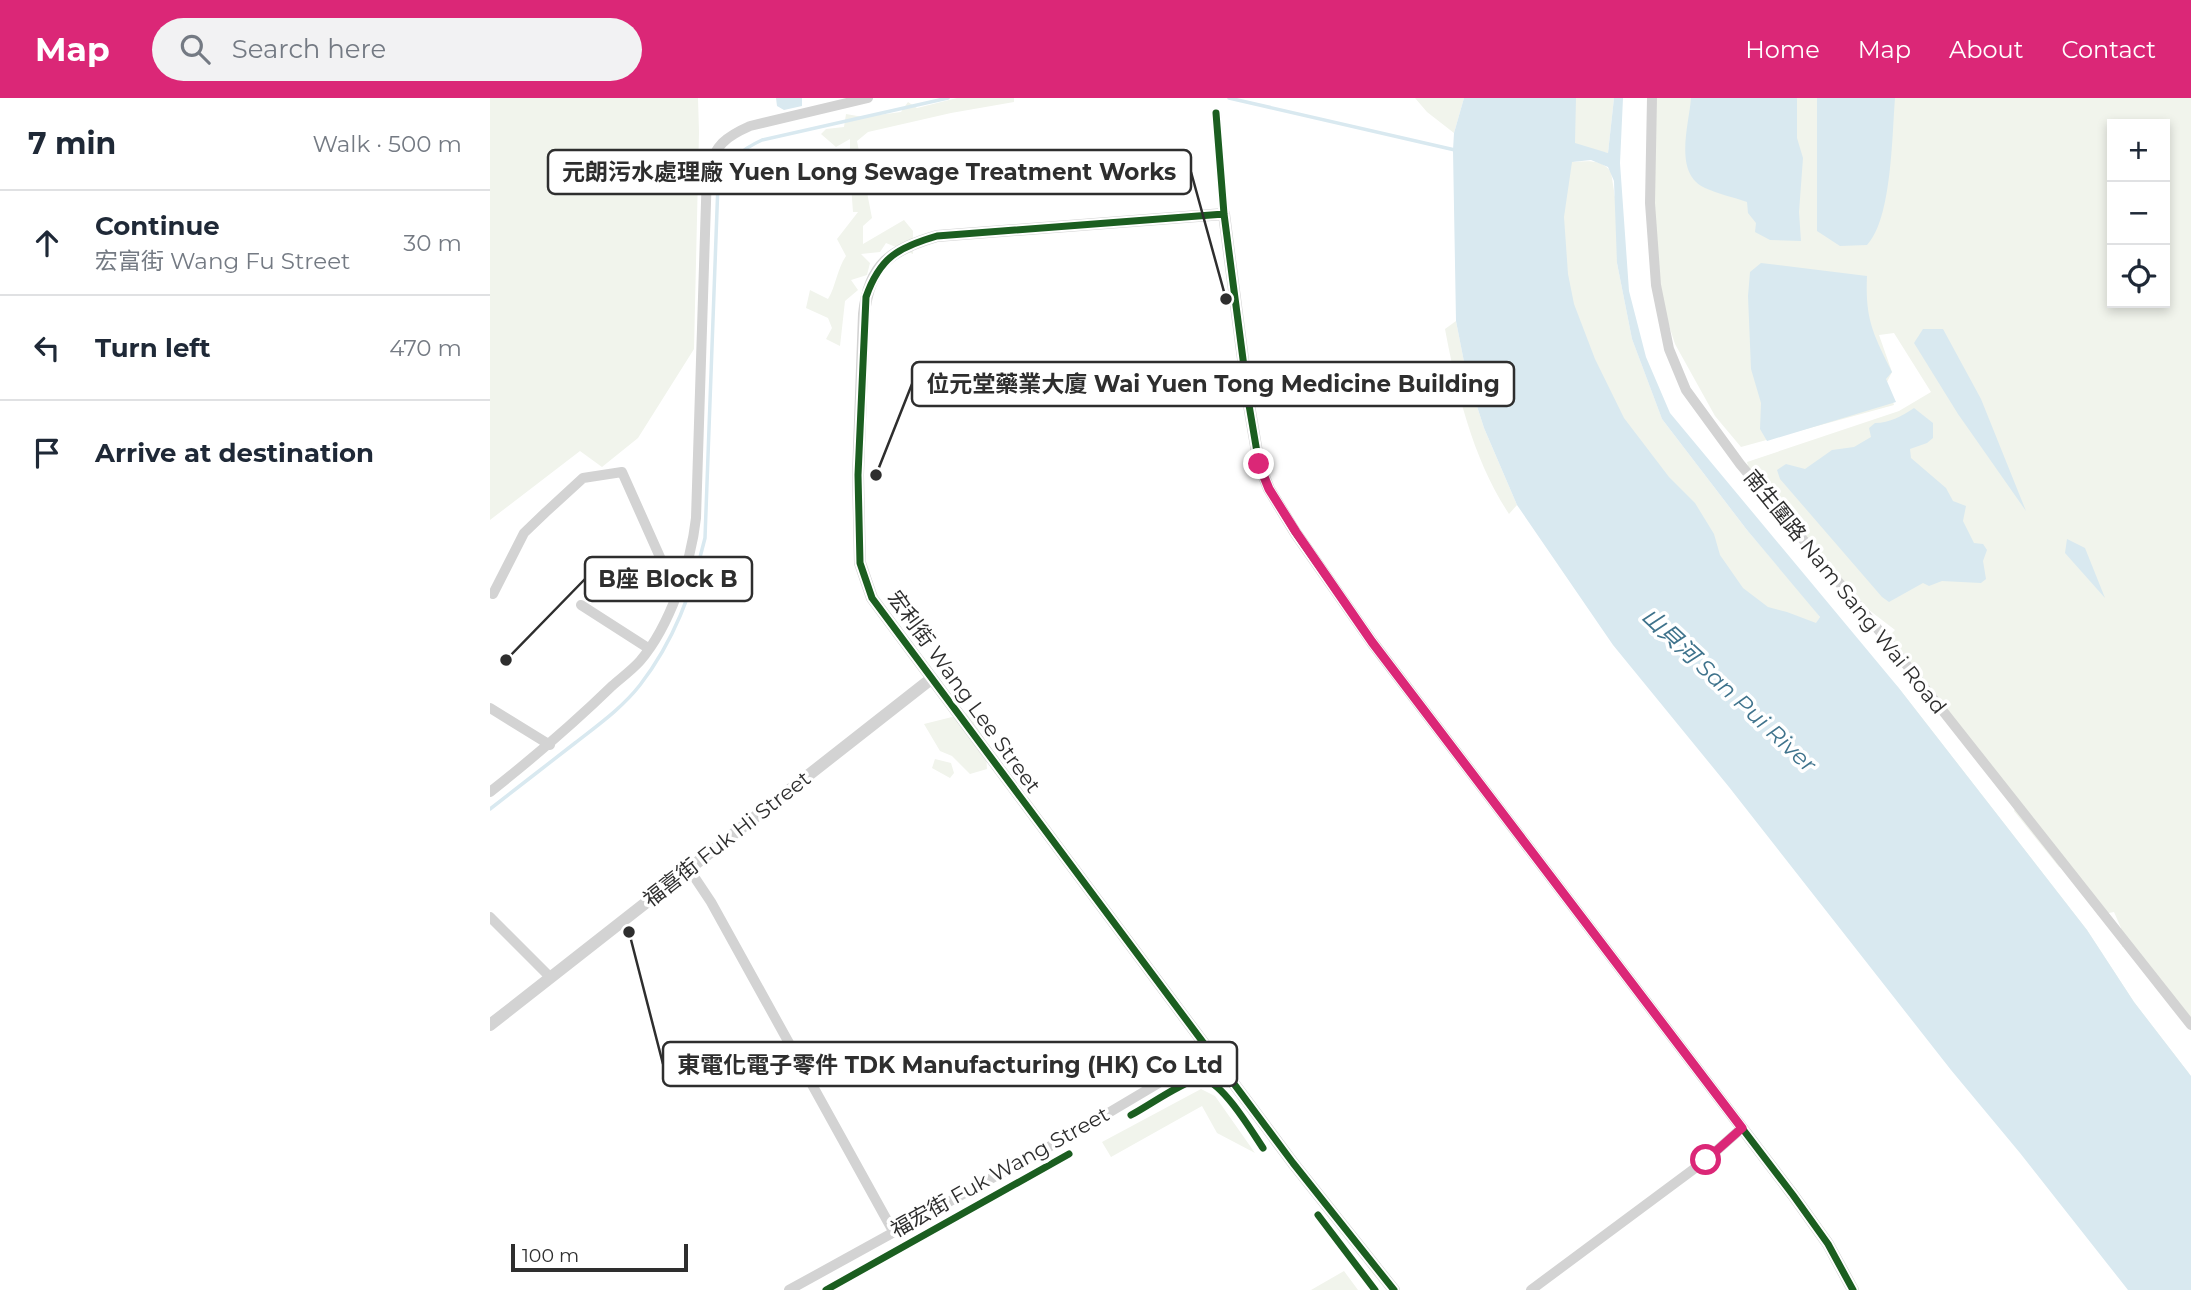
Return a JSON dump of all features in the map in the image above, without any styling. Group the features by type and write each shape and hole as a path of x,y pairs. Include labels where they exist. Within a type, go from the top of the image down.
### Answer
{"street":[{"path":"490,792 550,745 640,661 667,618 676,593 694,540 696,518 707,171 712,158 723,141 750,126 868,98"},
{"name":"南生圍路 Nam Sang Wai Road","path":"1652,98 1650,203 1657,285 1669,349 1686,390 1740,464 1886,639 2191,1025"},
{"path":"1216,113 1224,214 1249,405 1259,464 1269,489 1372,642 1742,1128 1828,1244 1853,1290"},
{"name":"宏利街 Wang Lee Street","path":"1224,214 937,236 898,250 873,278 866,297 858,475 860,563 872,598 931,679 1307,1181 1394,1290"},
{"path":"493,594 524,533 547,511 583,478 622,472 676,593"},
{"path":"581,606 648,648"},
{"name":"福喜街 Fuk Hi Street","path":"490,1025 931,679"},
{"path":"490,708 550,745"},
{"path":"689,869 718,914 893,1231"},
{"path":"490,917 550,977"},
{"name":"福宏街 Fuk Wang Street","path":"789,1290 1083,1128 1211,1052"},
{"path":"1531,1290 1706,1160 1742,1128"}],"shaded area":[{"path":"490,98 698,98 699,132 694,349 638,438 602,467 580,451 490,520"},
{"path":"957,98 1014,98 1014,102 868,132 857,141 872,218 863,226 863,244 904,220 913,231 913,254 886,243 880,252 861,254 870,263 867,275 851,280 858,290 845,301 840,346 826,339 832,328 828,318 806,308 810,290 828,299 846,256 837,239 858,212 853,212 851,185 857,185 857,177 850,155 850,139 836,147 821,134 826,129 844,127 846,114 863,117 901,112 908,102 917,108"},
{"path":"1415,98 1464,98 1454,133 1427,112"},
{"path":"1536,98 1614,98 1608,153 1593,150 1573,162 1599,163 1611,172 1617,210 1617,263 1632,339 1662,419 1747,530 1811,605 1820,617 1817,622 1898,687 2087,930 2134,1002 2191,1076 1610,525"},
{"path":"1657,98 2191,98 2191,1025 2130,946 2122,947 2121,928 2114,912 2098,915 2070,871 2059,867 2014,811 2017,803 1886,639 1895,630 1869,610 1751,477 1747,462 1899,411 1931,392 1894,333 1879,335 1892,372 1887,382 1894,405 1741,447 1715,416 1675,344 1656,285 1651,136"},
{"path":"1456,321 1466,372 1484,428 1517,505 1509,514 1485,471 1461,401 1445,329"},
{"path":"968,713 985,740 987,769 970,774 952,756 940,751 924,724"},
{"path":"935,759 951,763 954,773 950,778 932,768"},
{"path":"1201,1089 1215,1096 1255,1153 1217,1133 1202,1106 1111,1157 1102,1142"},
{"path":"1344,1271 1358,1290 1311,1290"}],"water":[{"path":"776,98 802,98 802,106 784,110 777,106"},
{"name":"山貝河 San Pui River","path":"1464,98 1576,98 1575,143 1608,153 1614,98 1623,98 1620,163 1629,291 1646,357 1670,413 1898,687 2087,930 2134,1002 2191,1076 2191,1290 2128,1290 1613,645 1517,505 1484,428 1466,372 1456,321 1454,133","holes":["1591,160 1608,167 1614,181 1617,263 1632,339 1662,419 1747,530 1820,617 1816,623 1768,607 1743,588 1720,555 1714,534 1695,503 1669,477 1624,418 1595,359 1574,304 1568,274 1564,217 1572,162"]},
{"path":"1691,98 1797,98 1797,138 1803,158 1799,212 1801,241 1770,240 1755,232 1756,223 1748,213 1747,202 1705,188 1695,181 1689,172 1685,148"},
{"path":"1817,98 1895,98 1886,197 1882,216 1867,245 1840,246 1817,231"},
{"path":"1761,263 1867,276 1869,315 1875,336 1892,372 1886,379 1896,402 1767,441 1760,429 1761,403 1751,369 1748,296 1750,272"},
{"path":"1923,329 1943,329 1981,399 2026,511 1958,414 1914,343"},
{"path":"1914,408 1933,423 1933,438 1910,449 1911,458 1946,488 1953,501 1966,506 1963,521 1974,543 1983,544 1987,550 1983,561 1986,579 1981,583 1942,581 1929,586 1923,583 1889,602 1780,479 1777,470 1786,464 1805,469 1832,450 1854,447 1871,437 1869,428 1875,423 1886,422"},
{"path":"2067,539 2085,548 2105,598 2065,553"}],"waterway":[{"path":"490,809 601,723 633,693 663,651 688,597 705,538 718,183 726,168 741,152 762,140 948,98"},
{"path":"1229,98 1455,150"}],"cycle path":[{"path":"1216,113 1224,214 1249,405 1259,464 1269,489 1295,532 1372,642 1793,1195 1828,1244 1853,1290"},
{"path":"1224,214 937,236 892,256 878,272 866,297 858,475 860,563 872,598 1293,1163 1394,1290"},
{"path":"1131,1115 1183,1085 1198,1079 1206,1080 1225,1095 1263,1148"},
{"path":"826,1290 1069,1154"},
{"path":"1318,1215 1375,1290"}],"place":[{"name":"元朗污水處理廠 Yuen Long Sewage Treatment Works","path":"1226,299"},
{"name":"位元堂藥業大廈 Wai Yuen Tong Medicine Building","path":"876,475"},
{"name":"B座 Block B","path":"506,660"},
{"name":"東電化電子零件 TDK Manufacturing (HK) Co Ltd","path":"629,932"}],"route":[{"path":"1259,464 1263,478 1296,532 1372,642 1742,1128 1706,1160"}]}
